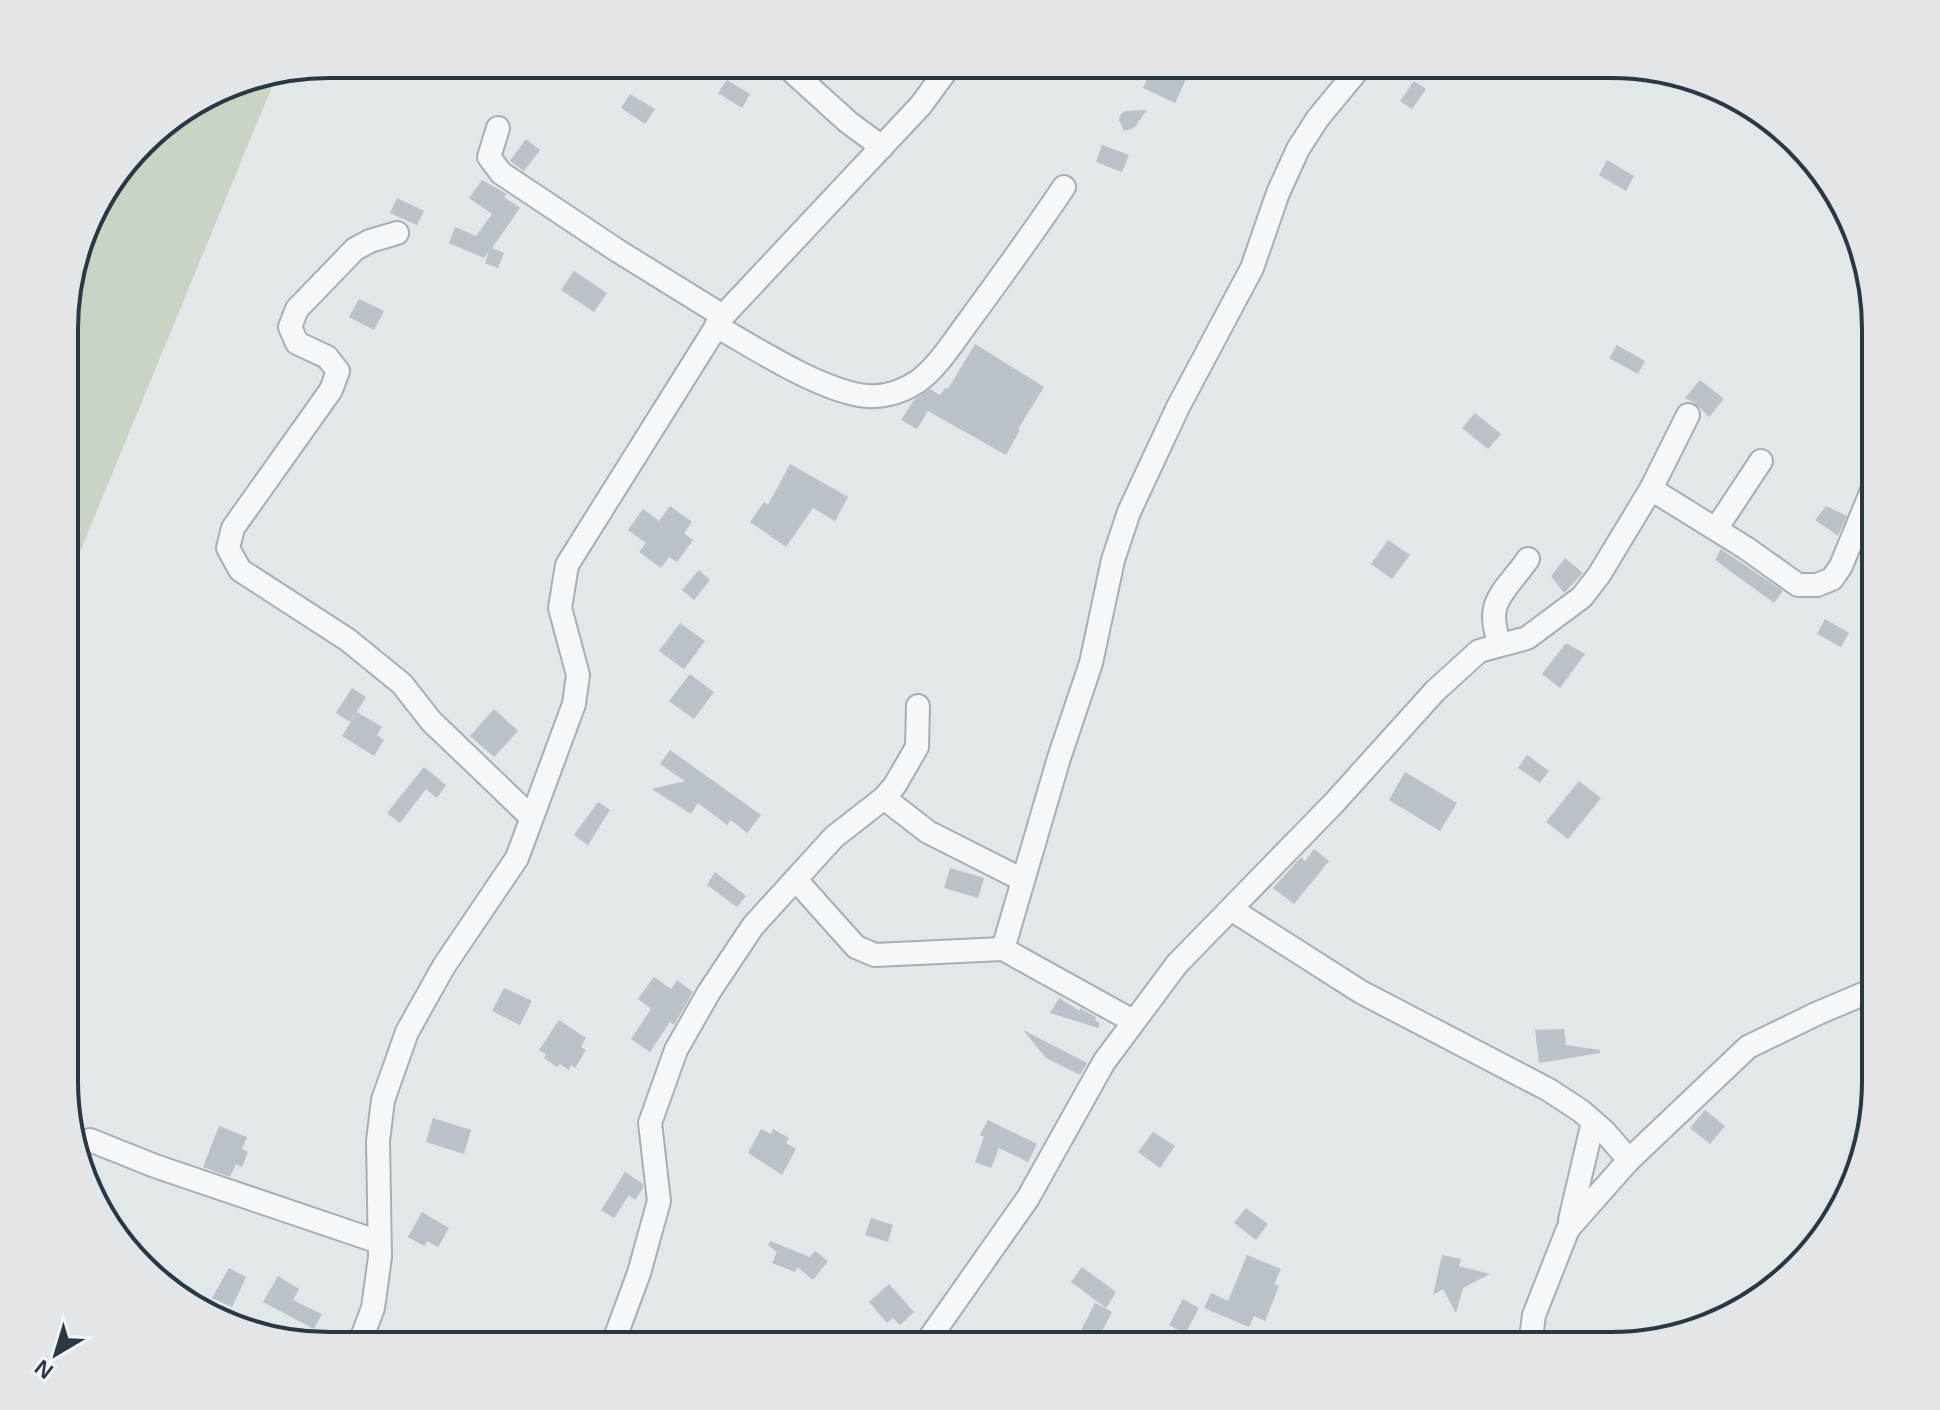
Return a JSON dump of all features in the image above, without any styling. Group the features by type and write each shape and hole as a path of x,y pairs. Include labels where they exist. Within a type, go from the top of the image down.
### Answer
{"street":[{"path":"800,78 848,122 882,147"},
{"path":"364,1331 373,1308 380,1257 378,1141 383,1100 407,1032 444,966 517,858 574,704 578,675 560,608 567,565 719,321 921,105 940,78"},
{"path":"1003,949 1091,663 1113,560 1129,512 1178,407 1252,268 1278,193 1298,149 1318,118 1350,79"},
{"path":"498,128 489,157 501,173 788,366 859,395 887,396 916,382 934,366 1017,257 1064,187"},
{"path":"397,233 355,249 297,309 290,327 297,343 327,357 338,371 331,390 233,528 228,548 240,570 348,640 402,684 431,721 531,817"},
{"path":"934,1331 1028,1198 1104,1062 1177,964 1334,803 1435,691 1479,651 1535,633 1582,597 1599,575 1651,489 1688,415"},
{"path":"1716,529 1761,461"},
{"path":"1651,489 1798,585 1817,585 1832,579 1841,566 1861,517"},
{"path":"1500,643 1493,626 1492,610 1528,559"},
{"path":"617,1331 639,1273 659,1201 650,1123 676,1050 732,954 753,926 834,837 884,798 903,774 917,747 918,706"},
{"path":"884,798 928,832 1023,880"},
{"path":"796,880 856,947 875,955 1003,949 1133,1021"},
{"path":"1231,909 1361,992 1549,1090 1593,1122 1629,1160"},
{"path":"1568,1229 1629,1160 1748,1047 1861,995"},
{"path":"1532,1332 1534,1315 1568,1229 1593,1122"},
{"path":"90,1140 155,1166 379,1242"}],"green space":[{"path":"273,85 78,559 78,329 80,296 97,233 120,189 163,140 218,104"}],"building":[{"path":"1147,79 1186,79 1175,103 1143,88"},
{"path":"727,80 750,94 742,108 718,93"},
{"path":"1414,81 1426,89 1412,109 1400,101"},
{"path":"630,94 655,109 645,124 621,108"},
{"path":"1147,110 1134,128 1124,131 1120,115 1125,111"},
{"path":"526,139 540,150 524,171 510,161"},
{"path":"1102,145 1129,155 1122,172 1096,162"},
{"path":"1607,160 1634,176 1626,191 1599,175"},
{"path":"482,180 507,194 504,197 520,208 492,248 504,253 498,268 485,263 489,251 484,258 449,243 455,227 476,236 492,214 469,198"},
{"path":"397,198 424,211 417,225 390,213"},
{"path":"574,271 607,293 594,312 561,290"},
{"path":"359,299 384,311 374,330 349,317"},
{"path":"975,344 1044,387 1006,455 928,411 917,429 901,420 914,400 930,389 940,395 945,388 948,389"},
{"path":"1617,345 1645,361 1638,374 1609,358"},
{"path":"1700,380 1724,399 1709,417 1685,398"},
{"path":"1475,413 1501,434 1488,449 1462,428"},
{"path":"790,464 848,497 835,521 813,508 786,547 750,522 764,502 768,505"},
{"path":"670,506 692,522 684,533 693,540 677,562 669,557 661,568 639,552 646,543 628,530 643,509 659,521"},
{"path":"1826,506 1847,516 1838,536 1815,520"},
{"path":"1388,540 1410,555 1392,579 1371,564"},
{"path":"1721,549 1783,591 1774,603 1715,560"},
{"path":"1565,558 1583,573 1564,593 1551,576"},
{"path":"699,570 710,580 694,600 682,590"},
{"path":"1825,619 1849,633 1841,647 1817,634"},
{"path":"680,623 705,641 684,669 659,651"},
{"path":"1566,643 1585,654 1560,688 1542,674"},
{"path":"690,674 714,692 694,719 669,701"},
{"path":"352,688 366,697 350,722 336,713"},
{"path":"494,709 518,731 494,757 470,736"},
{"path":"357,712 382,727 377,735 384,740 374,756 342,736"},
{"path":"670,750 761,815 747,833 731,820 727,825 698,803 691,814 652,789 685,781 660,764"},
{"path":"1527,755 1549,771 1540,783 1518,768"},
{"path":"424,767 446,785 437,798 426,789 400,823 387,813"},
{"path":"1405,772 1457,803 1440,831 1389,800"},
{"path":"1579,781 1601,798 1568,839 1546,822"},
{"path":"598,802 610,810 588,845 574,835"},
{"path":"1314,849 1329,861 1294,904 1273,888 1301,857 1305,861"},
{"path":"950,868 984,878 978,898 944,888"},
{"path":"715,872 746,896 737,907 707,885"},
{"path":"654,977 671,989 677,980 693,992 674,1025 670,1022 650,1052 631,1039 651,1009 638,999"},
{"path":"504,988 532,1001 520,1025 492,1011"},
{"path":"1059,998 1096,1017 1100,1024 1098,1028 1050,1013"},
{"path":"559,1020 586,1038 581,1047 586,1050 575,1068 571,1065 569,1070 560,1064 557,1067 539,1050"},
{"path":"1564,1029 1566,1045 1600,1050 1600,1053 1539,1063 1535,1030"},
{"path":"1023,1030 1087,1063 1080,1075 1046,1058"},
{"path":"1705,1110 1725,1126 1710,1144 1690,1128"},
{"path":"433,1118 471,1130 464,1154 426,1142"},
{"path":"988,1120 1037,1144 1028,1162 999,1148 991,1168 975,1162 984,1137 980,1135"},
{"path":"219,1126 247,1137 242,1149 248,1152 242,1167 236,1164 230,1177 203,1167"},
{"path":"761,1129 771,1134 773,1129 789,1138 786,1143 796,1149 782,1175 748,1153"},
{"path":"1153,1132 1175,1146 1160,1168 1138,1152"},
{"path":"625,1172 643,1184 643,1188 635,1200 629,1195 614,1218 601,1210"},
{"path":"1246,1208 1268,1224 1256,1240 1234,1223"},
{"path":"422,1212 449,1228 438,1247 427,1241 424,1246 408,1237"},
{"path":"871,1218 893,1225 888,1242 865,1235"},
{"path":"770,1241 810,1257 815,1251 828,1261 813,1280 797,1267 795,1272 772,1263 777,1252 768,1245"},
{"path":"1247,1255 1281,1269 1274,1284 1279,1286 1265,1321 1254,1316 1249,1327 1204,1308 1211,1293 1228,1301"},
{"path":"1442,1255 1461,1259 1459,1266 1490,1274 1463,1288 1456,1313 1443,1289 1433,1295"},
{"path":"1082,1267 1116,1292 1106,1308 1071,1282"},
{"path":"229,1268 246,1277 232,1307 212,1298"},
{"path":"278,1276 299,1289 293,1300 322,1314 314,1329 263,1302"},
{"path":"889,1284 914,1312 900,1325 893,1318 887,1323 869,1302"},
{"path":"1183,1299 1199,1308 1186,1332 1169,1325"},
{"path":"1095,1303 1112,1312 1102,1332 1080,1332"}]}
